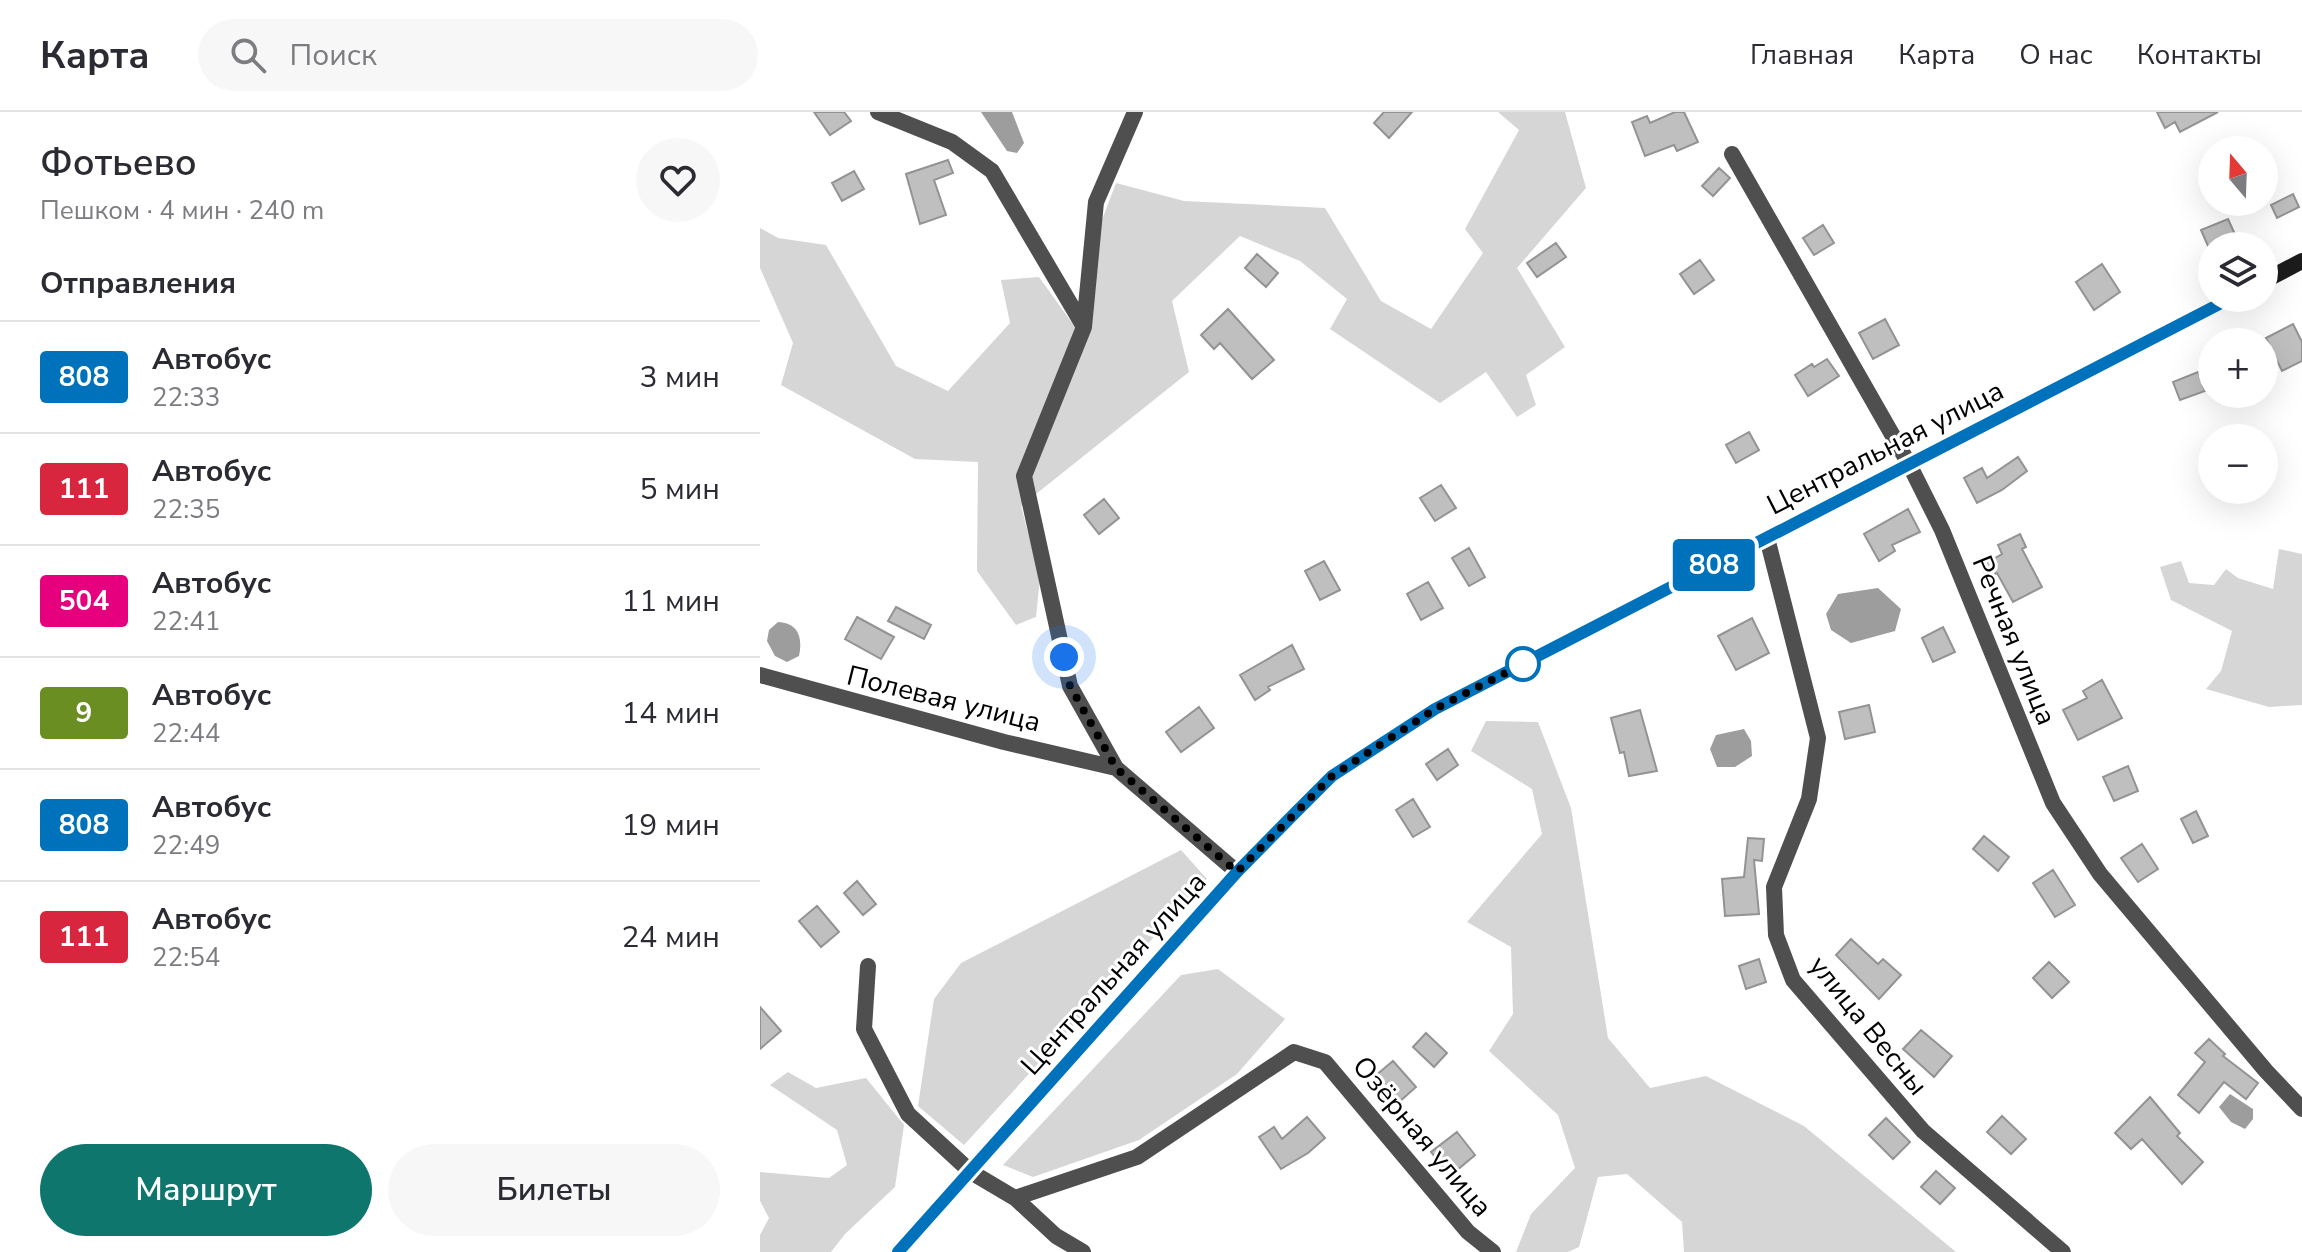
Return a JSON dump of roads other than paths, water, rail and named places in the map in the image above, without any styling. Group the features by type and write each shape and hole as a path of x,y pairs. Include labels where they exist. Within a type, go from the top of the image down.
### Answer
{"main road":[{"path":"2278,274 2302,261"},
{"name":"Центральная улица","path":"898,1252 1237,872 1332,776 1435,709 2204,312"}],"street":[{"path":"878,112 952,142 992,171 1084,327"},
{"path":"1135,112 1096,202 1084,327 1024,476 1070,686 1116,768 1237,872"},
{"name":"Речная улица","path":"1732,154 1909,464 1942,530 2053,803 2100,874 2266,1071 2302,1109"},
{"name":"улица Весны","path":"1767,538 1818,738 1809,799 1774,887 1776,935 1793,980 1923,1131 2063,1252"},
{"name":"Полевая улица","path":"760,675 1004,742 1116,768"},
{"path":"868,966 864,1029 908,1114 971,1172 1015,1198 1056,1236 1083,1252"},
{"name":"Озёрная улица","path":"1015,1198 1137,1157 1294,1052 1325,1062 1468,1232 1493,1252"}]}
